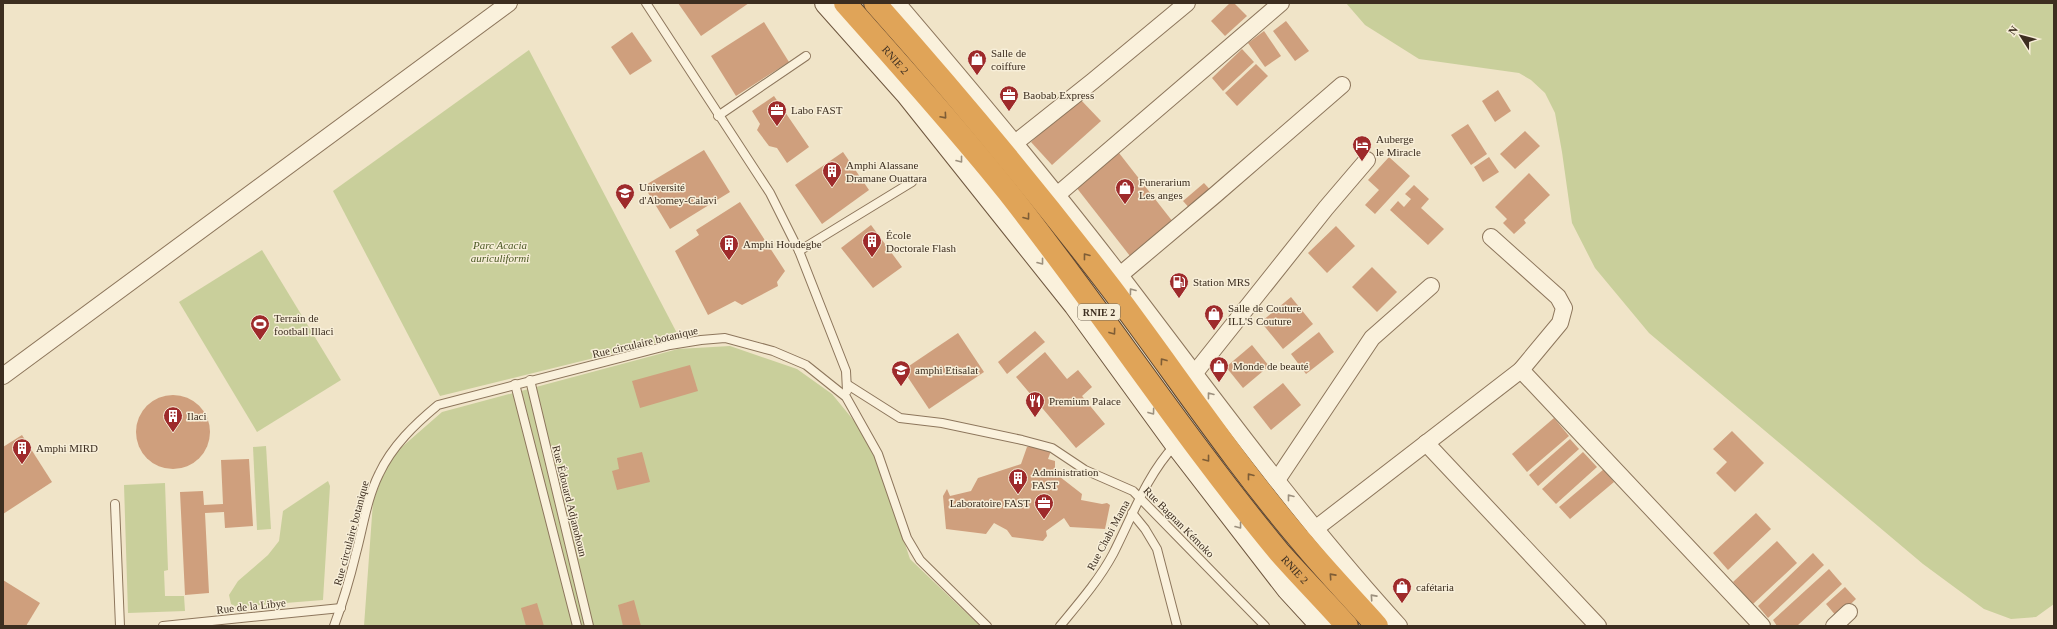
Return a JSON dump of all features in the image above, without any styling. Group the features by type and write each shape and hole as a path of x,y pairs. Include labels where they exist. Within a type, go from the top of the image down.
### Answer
{"highway":[{"name":"RNIE 2","path":"845,3 966,140 1008,192 1097,309 1193,430 1280,552 1347,626"},
{"name":"RNIE 2","path":"875,3 937,72 1027,181 1111,289 1193,430 1301,542 1377,626"}],"street":[{"path":"3,376 510,3"},
{"path":"826,3 907,94 1070,299 1193,430 1288,589 1322,626"},
{"path":"897,3 1057,195 1315,529 1399,626"},
{"path":"1015,143 1187,3"},
{"path":"1057,195 1282,3"},
{"path":"1120,275 1342,85"},
{"path":"1194,374 1326,208 1367,160"},
{"path":"1315,529 1521,370 1560,323 1564,308 1558,297 1491,237"},
{"path":"1277,480 1372,338 1431,286"},
{"path":"1521,370 1762,626"},
{"path":"1426,443 1598,626"},
{"path":"1834,626 1849,612"}],"lane":[{"path":"646,3 718,116 770,193 799,251 846,371 848,385 846,397"},
{"path":"718,116 806,56"},
{"path":"799,251 912,182"},
{"name":"Rue circulaire botanique","path":"334,626 350,580 368,504 378,474 393,450 422,418 438,405 670,345 725,338 772,350 806,365 846,397 878,454 907,538 920,560 987,626"},
{"name":"Rue Édouard Adjanohoun","path":"530,380 589,626"},
{"path":"515,384 577,626"},
{"name":"Rue Bagnan Kémoko","path":"848,385 900,418 956,426 1052,448 1086,470 1133,491 1265,626"},
{"name":"Rue Chabi Mama","path":"1060,626 1092,585 1112,555 1132,513 1161,460 1193,430"},
{"path":"115,504 120,626"},
{"path":"1132,513 1145,529 1157,549 1177,626"},
{"name":"Rue de la Libye","path":"163,626 341,608"}],"green space":[{"path":"1346,3 2054,3 2054,604 2036,617 2011,619 1984,609 1923,564 1649,333 1595,268 1572,223 1555,113 1545,93 1531,80 1519,73 1419,59 1365,25"},
{"name":"Parc Acacia auriculiformi","path":"529,50 679,337 440,396 333,191"},
{"name":"Terrain de football Illaci","path":"262,250 341,380 257,432 179,302"},
{"path":"730,346 797,369 832,394 855,422 875,453 910,559 980,626 364,626 373,502 382,477 395,453 442,412 678,349"},
{"path":"266,446 271,529 257,530 253,447"},
{"path":"328,481 330,486 323,600 237,607 231,604 229,595 238,581 268,555 279,541 283,511"},
{"path":"165,483 168,570 164,571 165,596 184,596 185,611 128,613 124,485"}],"building":[{"path":"678,3 749,3 701,36"},
{"path":"1230,3 1234,3 1247,16 1225,36 1211,21"},
{"path":"1286,21 1309,51 1295,61 1273,31"},
{"path":"764,22 789,62 736,96 711,56"},
{"path":"1264,31 1281,56 1265,67 1248,43"},
{"path":"632,32 652,61 630,75 611,47"},
{"path":"1242,49 1254,62 1223,91 1212,78"},
{"path":"1256,64 1268,76 1237,106 1225,93"},
{"path":"1498,90 1511,111 1495,122 1482,101"},
{"name":"Labo FAST","path":"774,96 809,147 787,163 777,148 769,146 757,130 760,124 752,111"},
{"path":"1079,98 1101,121 1052,165 1031,142"},
{"path":"1468,124 1487,154 1471,165 1451,135"},
{"path":"1525,131 1540,146 1515,169 1500,154"},
{"path":"704,150 730,192 670,229 644,186"},
{"name":"Amphi Alassane Dramane Ouattara","path":"843,152 869,190 822,224 795,185"},
{"name":"Funerarium Les anges","path":"1119,153 1173,222 1130,256 1076,187"},
{"path":"1389,157 1410,176 1375,214 1365,205 1379,190 1368,180"},
{"path":"1489,157 1499,172 1483,182 1474,167"},
{"path":"1529,173 1550,195 1524,220 1526,223 1514,234 1503,223 1507,219 1495,207"},
{"path":"1204,183 1213,193 1192,211 1183,201"},
{"path":"1414,185 1429,199 1421,208 1444,229 1428,245 1390,210 1398,201 1404,207 1411,199 1405,194"},
{"name":"Amphi Houdegbe","path":"740,202 785,271 777,282 778,286 742,305 735,301 708,315 675,251 699,235 696,230"},
{"name":"École Doctorale Flash","path":"871,225 902,267 873,288 841,248"},
{"path":"1336,226 1355,246 1327,273 1308,253"},
{"path":"1372,267 1397,292 1377,312 1352,287"},
{"path":"1291,297 1313,324 1283,349 1261,322"},
{"path":"1035,331 1045,342 1007,374 998,362"},
{"path":"1319,332 1334,352 1306,374 1291,354"},
{"name":"amphi Etisalat","path":"958,333 984,372 929,409 903,370"},
{"path":"1252,345 1269,366 1243,388 1226,367"},
{"path":"1045,352 1067,379 1078,370 1092,387 1082,396 1105,424 1076,448 1016,377"},
{"path":"690,365 698,391 640,408 632,381"},
{"path":"1283,383 1301,405 1271,430 1253,407"},
{"name":"Ilaci","path":"173,395 194,401 204,411 210,432 204,453 194,463 173,469 152,463 142,453 136,432 142,411 152,401"},
{"path":"1554,418 1569,436 1527,472 1512,454"},
{"path":"1732,431 1764,463 1735,492 1716,473 1727,462 1713,449"},
{"name":"Amphi MIRD","path":"22,435 52,482 3,514 3,447"},
{"path":"1570,439 1579,449 1538,486 1529,475"},
{"name":"Administration FAST","path":"1042,446 1052,448 1048,459 1055,461 1055,473 1082,494 1081,500 1102,504 1107,503 1110,505 1105,529 1070,527 1064,518 1046,531 1047,536 1043,541 1012,537 1007,530 994,523 986,534 946,529 943,496 947,489 950,496 971,491 978,478 1021,464 1027,447"},
{"path":"642,452 650,482 617,490 612,471 619,469 617,458"},
{"path":"1583,452 1597,467 1556,504 1542,489"},
{"path":"249,459 253,526 225,528 224,512 205,513 209,593 185,595 180,492 203,491 204,505 223,504 221,460"},
{"path":"1604,469 1614,482 1570,519 1559,507"},
{"path":"1756,513 1771,529 1728,570 1713,553"},
{"path":"1777,541 1797,563 1753,604 1733,582"},
{"path":"1813,553 1824,565 1768,618 1758,606"},
{"path":"1829,569 1842,584 1797,626 1777,626 1773,620"},
{"path":"3,580 40,603 26,626 3,626"},
{"path":"1845,587 1856,599 1837,617 1826,604"},
{"path":"634,600 641,626 623,626 618,605"},
{"path":"537,603 544,626 526,626 521,608"}],"place":[{"name":"Salle de coiffure","path":"977,76"},
{"name":"Baobab Express","path":"1009,112"},
{"name":"Labo FAST","path":"777,127"},
{"name":"Auberge le Miracle","path":"1362,162"},
{"name":"Amphi Alassane Dramane Ouattara","path":"832,188"},
{"name":"Funerarium Les anges","path":"1125,205"},
{"name":"Université d'Abomey-Calavi","path":"625,210"},
{"name":"École Doctorale Flash","path":"872,258"},
{"name":"Amphi Houdegbe","path":"729,261"},
{"name":"Station MRS","path":"1179,299"},
{"name":"Salle de Couture ILL'S Couture","path":"1214,331"},
{"name":"Terrain de football Illaci","path":"260,341"},
{"name":"Monde de beauté","path":"1219,383"},
{"name":"amphi Etisalat","path":"901,387"},
{"name":"Premium Palace","path":"1035,418"},
{"name":"Ilaci","path":"173,433"},
{"name":"Amphi MIRD","path":"22,465"},
{"name":"Administration FAST","path":"1018,495"},
{"name":"Laboratoire FAST","path":"1044,520"},
{"name":"cafétaria","path":"1402,604"}]}
